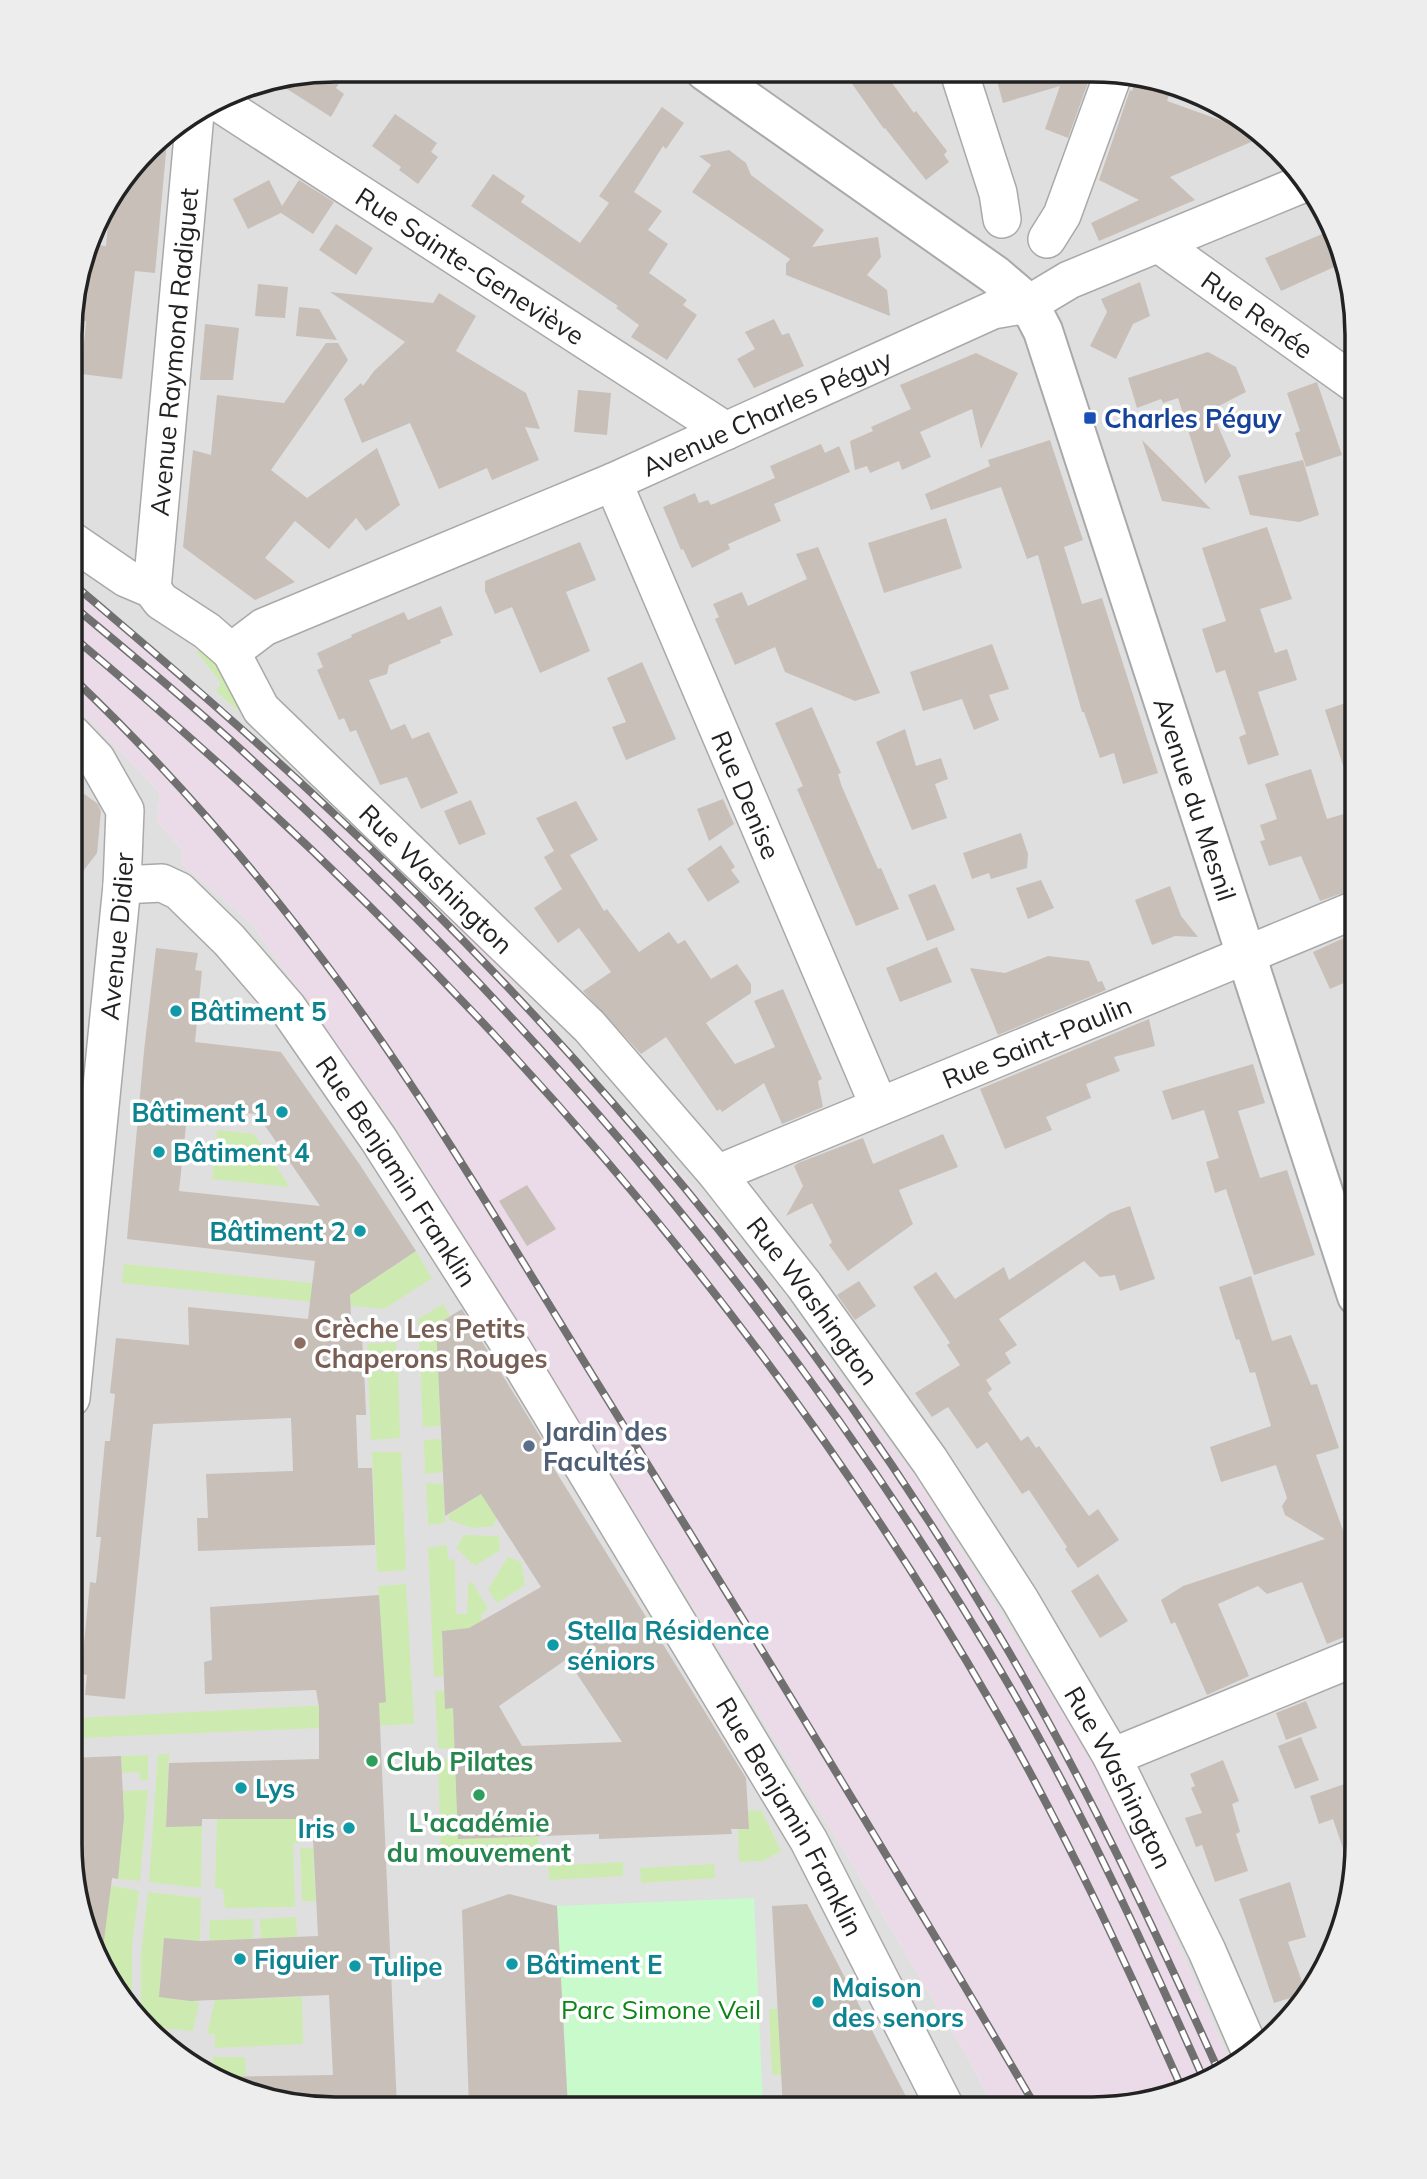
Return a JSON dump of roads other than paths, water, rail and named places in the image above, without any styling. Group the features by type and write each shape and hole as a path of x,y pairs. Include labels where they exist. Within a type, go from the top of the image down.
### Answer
{"street":[{"path":"721,82 965,252 1029,304"},
{"path":"962,82 998,193 1002,219"},
{"path":"1047,239 1062,215 1110,83"},
{"name":"Rue Sainte-Geneviève","path":"225,107 726,431"},
{"name":"Avenue Raymond Radiguet","path":"152,589 194,125"},
{"name":"Avenue Charles Péguy","path":"231,652 264,627 613,482 993,310 1029,304 1069,280 1297,186"},
{"path":"965,252 976,232 1002,219 1026,225 1047,239 1069,280"},
{"name":"Rue Renée","path":"1159,244 1345,376"},
{"name":"Avenue du Mesnil","path":"1029,304 1043,331 1345,1252"},
{"name":"Rue Denise","path":"613,482 879,1106"},
{"path":"82,548 126,578 152,589 161,601 207,631 231,652"},
{"name":"Rue Washington","path":"231,652 261,709 589,1026 717,1174 804,1285 930,1461 1020,1600 1112,1757 1207,1951 1247,2044"},
{"name":"Avenue Didier","path":"82,744 96,759 125,810 122,885 82,1225"},
{"name":"Rue Benjamin Franklin","path":"122,885 162,883 178,891 229,940 287,1007 379,1140 465,1272 809,1841 940,2097"},
{"name":"Rue Saint-Paulin","path":"717,1174 1345,914"},
{"path":"1112,1757 1345,1662"}],"railway":[{"path":"82,591 316,797 412,889 507,986 598,1086 686,1190 770,1296 850,1405 926,1517 996,1630 1057,1738 1114,1849 1216,2064"},
{"path":"82,613 237,746 349,852 458,961 562,1073 662,1189 757,1309 848,1433 933,1561 1013,1692 1090,1836 1201,2073"},
{"path":"82,645 207,753 337,874 461,1000 581,1131 694,1267 801,1408 901,1555 994,1708 1093,1897 1179,2081"},
{"path":"82,687 145,750 250,867 346,991 415,1091 771,1666 1030,2097"}],"place":[{"name":"Charles Péguy","path":"1090,418"},
{"name":"Bâtiment 5","path":"176,1011"},
{"name":"Bâtiment 1","path":"282,1112"},
{"name":"Bâtiment 4","path":"159,1152"},
{"name":"Bâtiment 2","path":"360,1231"},
{"name":"Crèche Les Petits Chaperons Rouges","path":"300,1343"},
{"name":"Jardin des Facultés","path":"529,1446"},
{"name":"Stella Résidence séniors","path":"553,1645"},
{"name":"Club Pilates","path":"372,1761"},
{"name":"Lys","path":"241,1788"},
{"name":"L'académie du mouvement","path":"479,1795"},
{"name":"Iris","path":"349,1828"},
{"name":"Figuier","path":"240,1959"},
{"name":"Bâtiment E","path":"512,1964"},
{"name":"Tulipe","path":"355,1966"},
{"name":"Maison des senors","path":"818,2002"}],"park label":[{"name":"Parc Simone Veil","path":"661,2009"}]}
